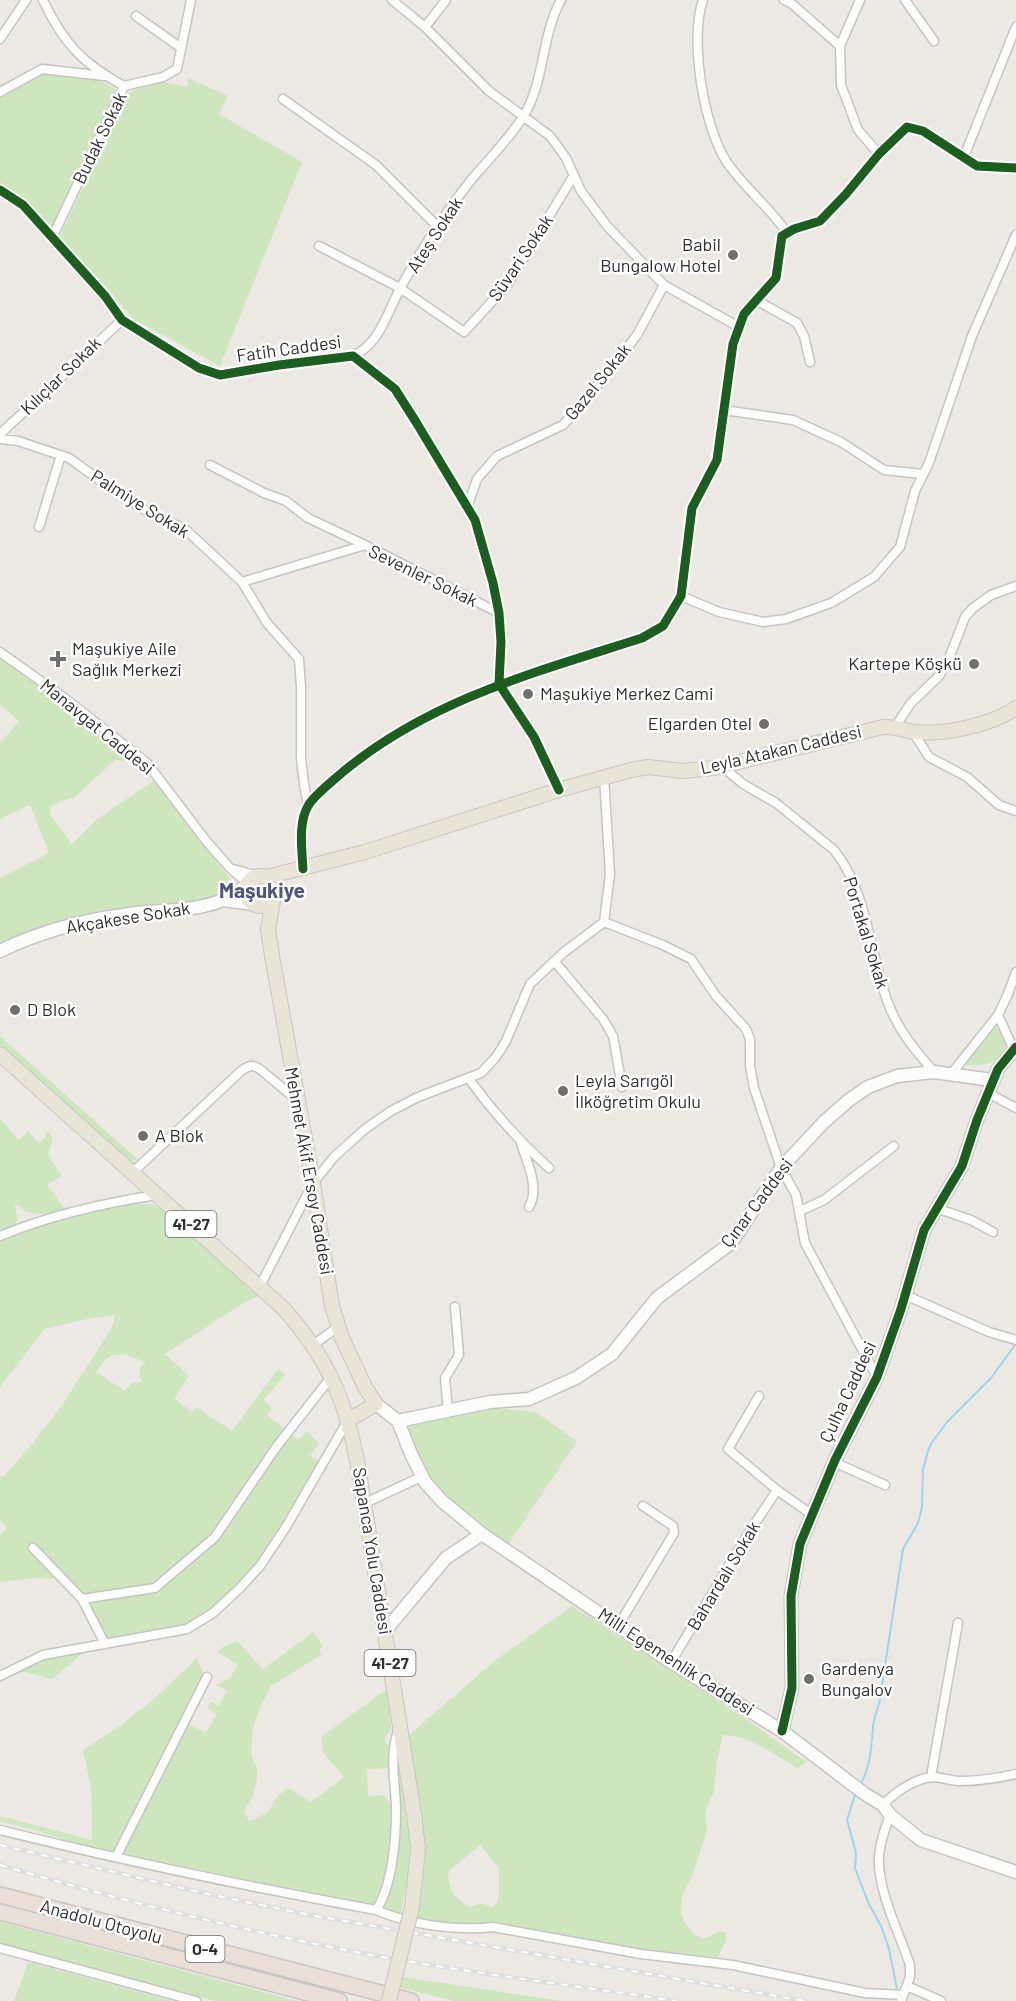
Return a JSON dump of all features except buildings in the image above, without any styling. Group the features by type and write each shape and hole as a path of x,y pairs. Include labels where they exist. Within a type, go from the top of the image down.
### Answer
{"highway":[{"name":"Anadolu Otoyolu","path":"0,1895 411,2001"},
{"name":"Anadolu Otoyolu","path":"0,1912 339,2001"}],"main road":[{"name":"Leyla Atakan Caddesi","path":"255,881 365,852 559,790 642,767 682,771 723,767 872,729 895,727 913,732 952,730 998,718 1016,708"},
{"path":"256,905 269,904 285,880 303,869"},
{"path":"272,880 275,895 268,929 256,905 247,897 255,881 272,880"},
{"name":"Mehmet Akif Ersoy Caddesi","path":"268,929 313,1183 328,1284 338,1327 365,1387 376,1404"},
{"name":"41-27","path":"0,1054 284,1309 314,1345 332,1376 348,1420"},
{"path":"348,1420 376,1404"},
{"name":"Sapanca Yolu Caddesi","path":"348,1420 365,1503 417,1835 412,1907 388,2001"}],"street":[{"path":"0,39 26,0"},
{"path":"44,0 75,52 90,66 124,86"},
{"name":"Budak Sokak","path":"52,238 124,86 163,77 174,72 178,65 191,0"},
{"path":"392,0 425,27 489,91 550,136 566,158 581,190 607,226 664,285 739,327"},
{"path":"425,27 446,0"},
{"name":"Ateş Sokak","path":"353,356 371,344 400,288 438,227 469,183 524,116 535,89 552,15 561,0"},
{"path":"703,0 698,14 698,43 701,84 712,131 727,162 788,233"},
{"path":"784,0 791,3 840,46"},
{"path":"860,0 840,46 841,85 858,130 879,154"},
{"path":"905,0 934,40"},
{"path":"136,16 181,48"},
{"path":"963,159 1016,27"},
{"path":"0,92 42,69 106,76"},
{"path":"283,99 376,165 438,227"},
{"path":"308,806 335,779 382,743 424,717 499,684 642,638 663,626 681,596 692,508 717,460 733,344 744,314 776,278 782,236 820,221 879,154 907,127 923,131 977,166 1016,168"},
{"name":"Süvari Sokak","path":"400,288 464,332 508,284 574,175"},
{"name":"Fatih Caddesi","path":"0,190 23,205 105,296 122,320 198,368 220,375 353,356 395,389 475,520 496,592 501,642 499,684"},
{"path":"681,596 719,612 764,622 786,619 831,603 874,577 900,547 915,491 929,463 972,336 1016,235"},
{"path":"319,246 400,288"},
{"name":"Gazel Sokak","path":"467,508 477,479 497,456 563,425 637,335 664,285"},
{"path":"756,300 797,323 804,336 810,363"},
{"name":"Kılıçlar Sokak","path":"0,434 122,320"},
{"path":"724,410 793,420 841,442 884,470 923,474"},
{"name":"Palmiye Sokak","path":"0,439 18,441 69,458 123,497 160,519 184,528 242,582 267,623 298,659 301,687 301,759 308,806 303,830 303,869"},
{"path":"39,527 61,455"},
{"path":"210,465 264,493 286,501 308,518 365,545"},
{"name":"Sevenler Sokak","path":"242,582 365,545 499,613"},
{"path":"895,727 911,703 939,676 948,661 965,617 991,595 1016,586"},
{"name":"Manavgat Caddesi","path":"0,652 66,699 147,763 207,843 230,868 255,881"},
{"path":"499,684 534,737 559,790"},
{"path":"913,732 929,757 967,777 999,805 1016,811"},
{"name":"Portakal Sokak","path":"723,767 743,784 776,803 842,859 856,893 894,1017 903,1034 934,1072"},
{"path":"260,1286 313,1183 349,1142 378,1119 418,1097 482,1073 506,1041 530,984 563,953 604,922 610,874 604,777"},
{"path":"223,900 255,881"},
{"path":"223,900 256,905"},
{"name":"Akçakese Sokak","path":"0,951 37,934 91,921 146,912 192,908 223,900"},
{"path":"604,922 663,945 691,959 716,996 746,1029 750,1039 752,1076 781,1168 793,1188 809,1252 877,1377"},
{"path":"555,962 603,1019 613,1036 622,1087"},
{"path":"952,1073 998,1015 1016,972"},
{"path":"992,1080 998,1068 1015,1048 998,1015"},
{"path":"133,1172 246,1067 255,1065 297,1100"},
{"name":"Çınar Caddesi","path":"398,1421 490,1402 529,1399 576,1378 601,1362 619,1346 657,1298 734,1239 781,1168 824,1122 860,1092 885,1079 934,1072 992,1080"},
{"path":"469,1079 503,1124 549,1168"},
{"name":"Çulha Caddesi","path":"782,1731 793,1682 791,1596 798,1550 834,1462 877,1377 905,1295 920,1239 962,1166 992,1080"},
{"path":"988,1092 1016,1108"},
{"path":"521,1143 534,1192 529,1207"},
{"path":"800,1211 824,1200 894,1146"},
{"path":"0,1236 54,1216 102,1204 157,1195"},
{"path":"936,1208 971,1220 993,1232"},
{"path":"905,1295 988,1332 1016,1340"},
{"path":"448,1411 445,1378 458,1359 460,1348 454,1307"},
{"path":"314,1345 338,1327"},
{"path":"82,1599 155,1588 215,1537 277,1446 332,1376"},
{"path":"759,1396 728,1449 777,1490 811,1514"},
{"name":"Milli Egemenlik Caddesi","path":"376,1404 398,1421 421,1477 442,1501 482,1534 672,1662 782,1731 887,1810 921,1840 1016,1872"},
{"path":"0,1676 43,1655 187,1629 213,1613 260,1566 280,1537 348,1420"},
{"path":"834,1462 885,1485"},
{"path":"365,1503 421,1477"},
{"name":"Bahardalı Sokak","path":"672,1662 748,1534 777,1490"},
{"path":"618,1626 674,1533 673,1526 644,1506"},
{"path":"385,1631 446,1558 482,1534"},
{"path":"33,1548 82,1599 105,1644"},
{"path":"931,1778 958,1623"},
{"path":"116,1857 207,1677"},
{"path":"376,1910 380,1904 391,1864 396,1811 393,1747 400,1726"},
{"path":"904,1994 910,1977 910,1965 885,1895 879,1868 880,1845 892,1795 905,1787 931,1778 959,1781 995,1779 1016,1774"},
{"path":"0,1830 82,1851 240,1882 275,1892 376,1910 395,1918 449,1927 493,1928 631,1952 733,1965 865,1993 904,1994 941,2001"},
{"path":"0,1948 196,2001"}],"green space":[{"path":"36,73 67,74 90,78 101,81 117,91 53,226 45,223 17,195 0,186 0,95"},
{"path":"188,78 228,96 219,114 302,162 220,366 133,319 60,236 128,94 142,85 156,82 187,87"},
{"path":"0,658 116,742 148,770 146,772 132,762 115,760 74,798 60,801 51,807 50,815 72,844 97,819 155,780 197,838 236,886 194,901 124,907 70,919 34,930 0,945 0,878 49,853 30,805 0,819 0,740 2,741 19,721 0,704"},
{"path":"995,1026 1003,1035 1006,1045 1004,1051 990,1062 964,1065"},
{"path":"0,1036 138,1160 131,1161 0,1045"},
{"path":"0,1118 18,1140 29,1131 38,1143 46,1137 45,1134 48,1132 53,1138 48,1155 62,1176 47,1185 65,1209 39,1214 28,1212 15,1204 16,1225 0,1233"},
{"path":"132,1203 155,1205 170,1214 258,1296 240,1305 165,1354 189,1376 174,1398 192,1412 196,1407 232,1431 278,1369 285,1375 263,1400 272,1408 267,1415 298,1440 307,1431 319,1443 310,1456 323,1464 308,1491 240,1588 187,1629 105,1644 82,1599 64,1579 34,1578 0,1582 0,1536 7,1527 0,1521 0,1476 4,1476 32,1444 63,1404 112,1327 115,1315 44,1329 0,1387 0,1241 64,1218","holes":["124,1354 145,1362 139,1371 142,1382 131,1383 125,1391 96,1372 107,1358 112,1356"]},
{"path":"495,1408 535,1412 577,1441 507,1546 461,1512 431,1481 421,1465 407,1431 411,1425 480,1409"},
{"path":"572,1606 746,1719 806,1762 797,1768 752,1742 723,1735 717,1760 714,1792 705,1812 707,1831 692,1876 682,1895 681,1913 693,1933 703,1939 720,1931 726,1933 726,1940 718,1957 647,1951 530,1933 415,1919 422,1888 426,1847 409,1735 497,1659","holes":["480,1845 499,1868 499,1896 497,1903 492,1907 480,1903 470,1907 453,1893 448,1872"]},
{"path":"313,1632 323,1646 319,1649 322,1654 271,1686 260,1708 253,1728 251,1753 257,1768 257,1778 253,1797 244,1811 249,1821 267,1813 279,1795 288,1788 311,1802 344,1777 323,1752 321,1737 387,1689 391,1729 384,1739 390,1748 390,1768 367,1769 368,1796 383,1795 393,1806 388,1866 374,1906 314,1896 291,1887 280,1889 124,1855 124,1849 188,1724 206,1733 217,1714 207,1708 211,1702 219,1706 227,1691 216,1685 230,1678 238,1665 218,1652 221,1648 237,1641 263,1669"},
{"path":"81,1650 81,1655 52,1679 20,1671 53,1656"},
{"path":"197,1658 204,1675 114,1853 73,1845 50,1835 0,1822 0,1817 9,1818 92,1840 91,1788 83,1750 153,1700"},
{"path":"397,1748 410,1843 410,1867 400,1917 382,1910 391,1878"},
{"path":"0,1922 297,2001 216,2001 181,1993 0,1943"},
{"path":"28,1962 172,2001 14,2001"},
{"path":"402,1977 561,2001 454,2001 398,1987"}],"waterway":[{"path":"860,1785 870,1757 903,1549 918,1523 922,1508 923,1470 928,1451 947,1422 991,1378 1015,1345"},
{"path":"856,1792 847,1820 856,1853 855,1868 889,1949 897,1989"}],"railway":[{"path":"0,1845 203,1893 310,1915 805,2001"},
{"path":"0,1865 169,1911 340,1949 466,1971 677,2001"}],"cycle path":[{"path":"303,869 302,828 308,806 330,783 378,746 449,706 486,690 642,638 663,626 681,596 692,508 717,460 733,344 744,314 776,278 782,236 794,229 820,221 879,154 907,127 923,131 977,166 1016,168"},
{"path":"0,190 23,205 105,296 122,320 199,368 220,375 353,356 395,389 475,520 499,613 501,642 499,684 534,737 559,790"},
{"path":"782,1731 792,1688 791,1596 800,1544 835,1460 877,1377 901,1309 924,1230 962,1166 977,1120 998,1069 1016,1047"}],"place":[{"name":"Babil Bungalow Hotel","path":"733,255"},
{"name":"Maşukiye Aile Sağlık Merkezi","path":"58,659"},
{"name":"Kartepe Köşkü","path":"974,664"},
{"name":"Maşukiye Merkez Cami","path":"528,694"},
{"name":"Elgarden Otel","path":"764,724"},
{"name":"D Blok","path":"15,1010"},
{"name":"Leyla Sarıgöl İlköğretim Okulu","path":"563,1091"},
{"name":"A Blok","path":"143,1136"},
{"name":"Gardenya Bungalov","path":"809,1679"}],"district":[{"name":"Maşukiye","path":"262,891"}]}
